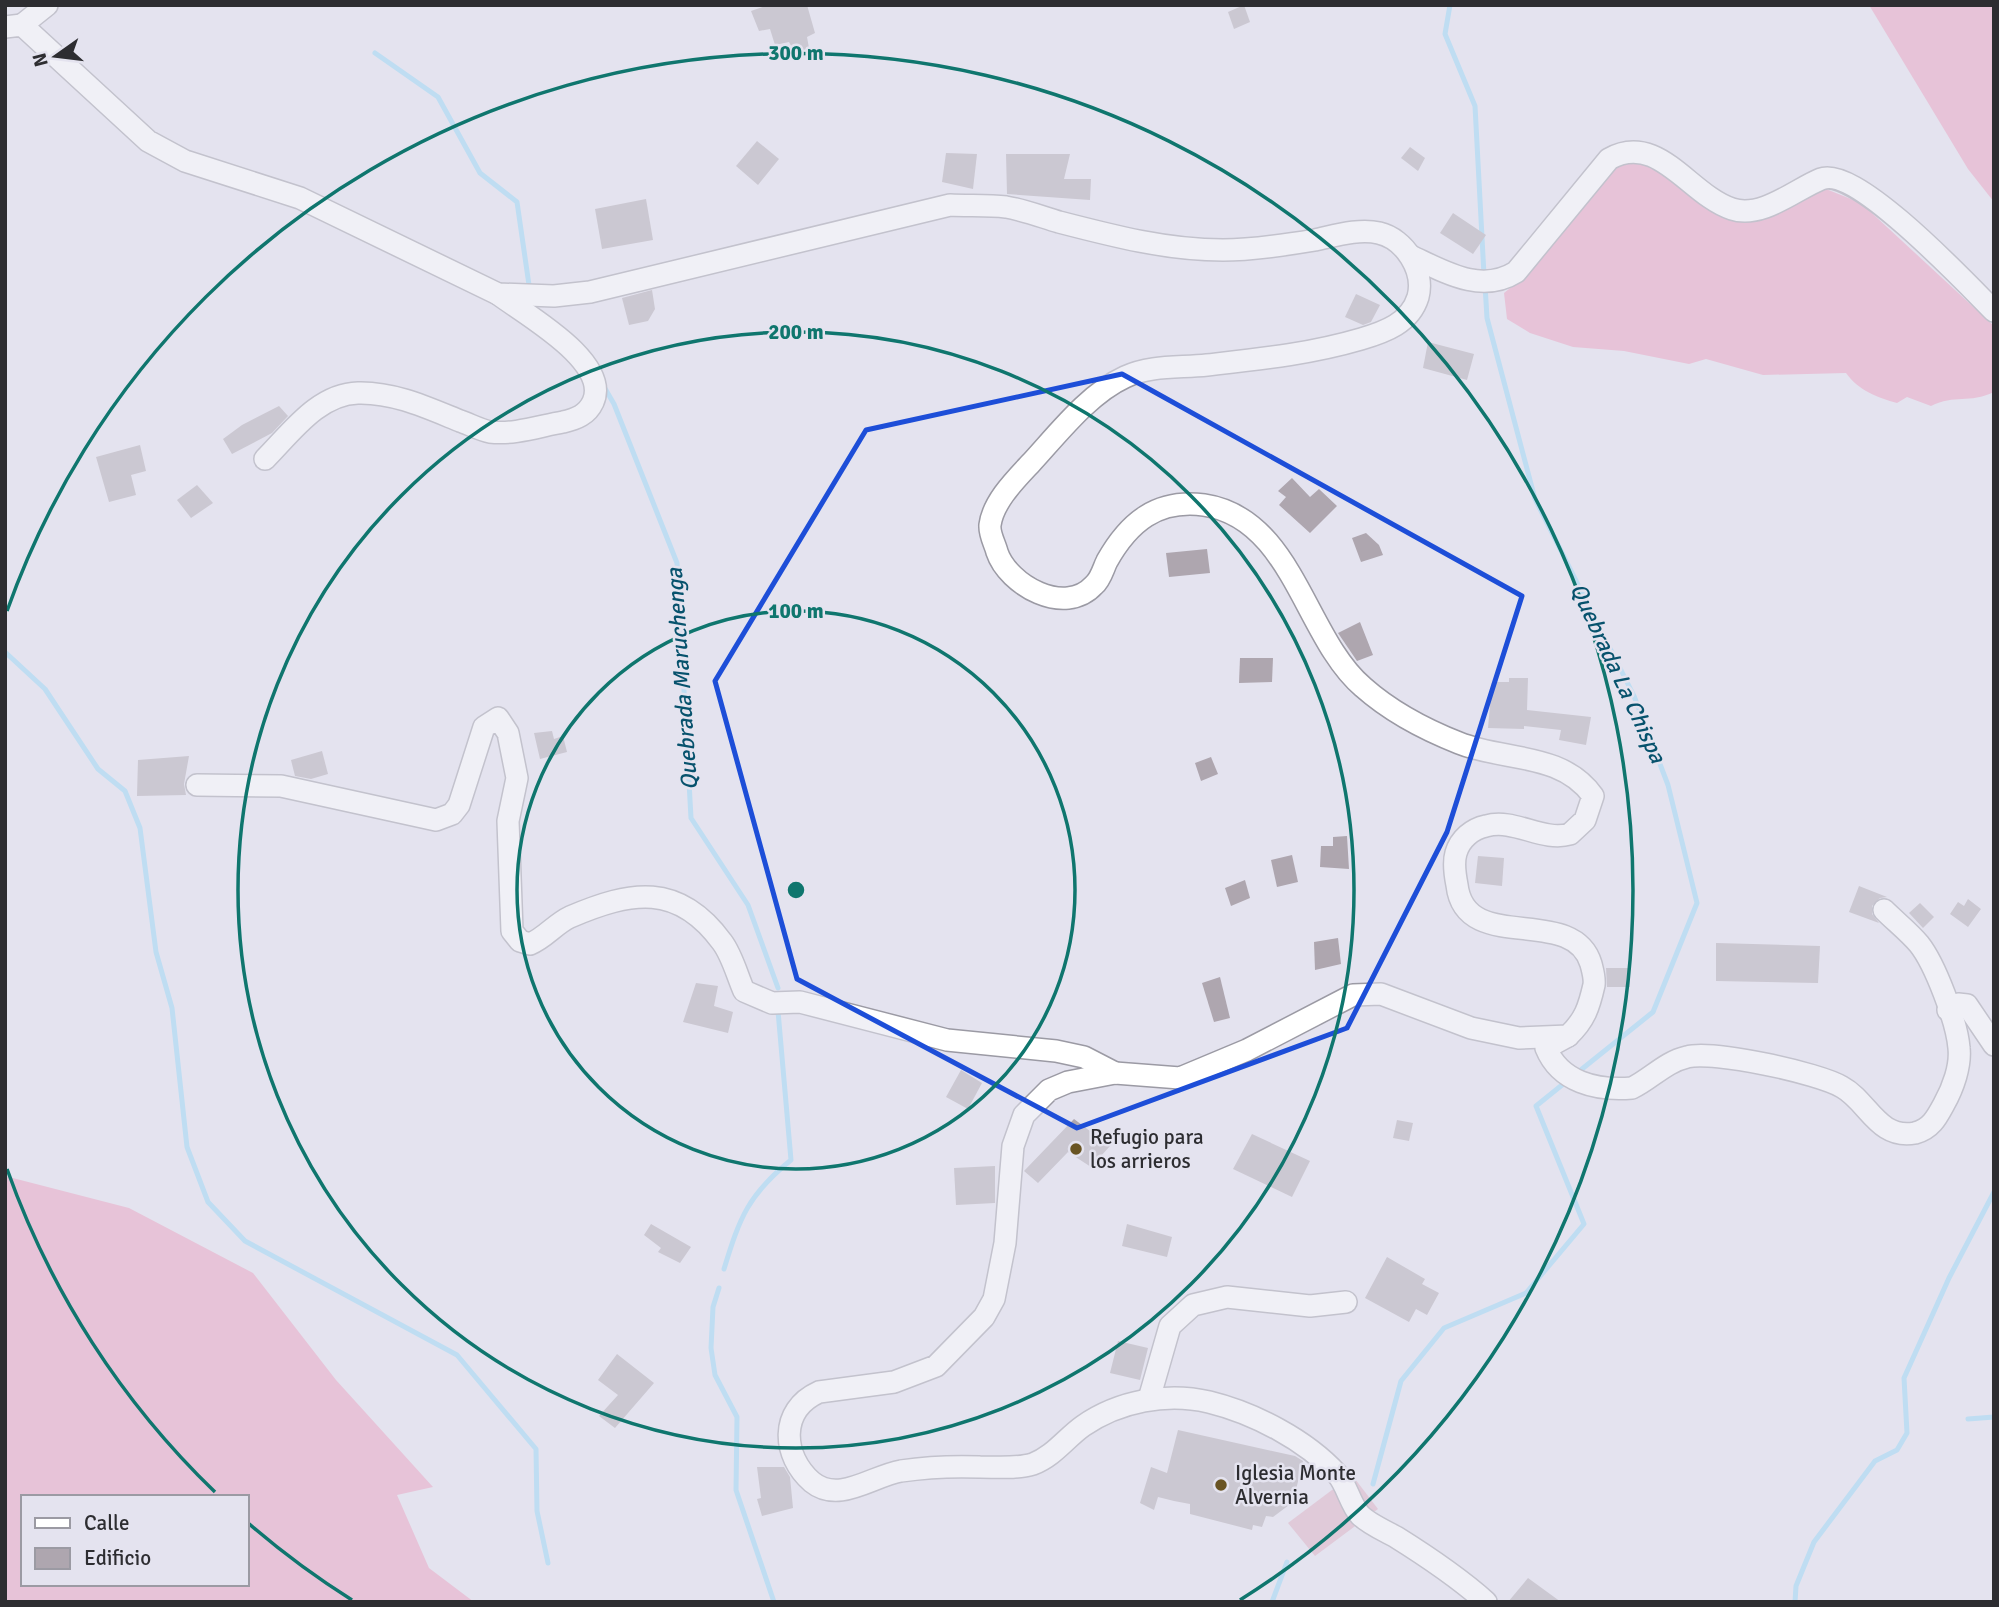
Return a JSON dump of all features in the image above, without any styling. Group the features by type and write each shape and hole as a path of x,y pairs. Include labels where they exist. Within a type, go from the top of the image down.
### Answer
{"street":[{"path":"47,5 14,26 148,141 185,162 300,198 338,214 421,259 498,294 583,359 593,375 596,396 590,409 577,419 505,433 487,432 406,399 357,393 332,400 311,412 265,459"},
{"path":"1411,256 1464,280 1504,280 1517,272 1609,159 1622,151 1638,150 1652,154 1706,196 1735,210 1759,208 1823,178 1836,177 1869,194 1994,311"},
{"path":"498,294 554,296 590,292 950,205 1007,207 1142,243 1223,250 1377,232 1396,240 1411,256 1419,276 1419,295 1408,317 1385,332 1312,354 1152,368 1124,378 1103,391 1008,488 990,523 1002,566 1022,586 1053,597 1081,594 1093,587 1122,539 1141,517 1172,505 1206,505 1243,520 1275,549 1313,616 1362,686 1411,720 1463,745 1534,760 1570,773 1585,785 1593,796 1589,812 1570,835 1546,835 1500,824 1485,826 1466,836 1455,855 1458,899 1477,918 1502,927 1561,934 1578,943 1588,957 1595,979 1590,1005 1583,1021 1568,1036 1546,1048 1551,1062 1570,1079 1632,1088 1665,1065 1686,1056 1704,1054 1821,1078 1843,1087 1880,1125 1893,1131 1914,1133 1931,1126 1946,1101 1958,1067 1959,1047 1948,1010 1920,945 1884,911"},
{"path":"197,785 281,786 436,820 446,818 459,805 484,727 498,718 508,733 517,779 508,821 512,932 520,941 530,944 541,940 566,919 604,904 651,895 687,904 723,943 744,991 751,996 772,1003 800,1002 947,1040 1056,1051 1084,1058 1115,1073"},
{"path":"1486,1602 1462,1581 1361,1516 1338,1475 1302,1444 1250,1417 1208,1402 1149,1399 1120,1406 1083,1426 1049,1457 1031,1465 939,1466 898,1472 837,1492 821,1489 803,1474 791,1454 787,1437 802,1402 810,1396 819,1392 894,1382 936,1366 984,1317 994,1298 1005,1242 1013,1146 1024,1115 1049,1090 1068,1082 1115,1073 1180,1078 1247,1050 1353,995 1381,994 1471,1028 1519,1038 1568,1036"},
{"path":"1948,1010 1958,1003 1967,1005 1994,1045"},
{"path":"1149,1399 1170,1326 1193,1305 1227,1297 1310,1306 1346,1302"}],"highlighted area":[{"path":"1122,374 1522,596 1447,832 1347,1028 1077,1128 797,979 715,681 866,430"}],"shaded area":[{"path":"1869,5 1994,5 1994,202 1968,169"},
{"path":"1647,159 1698,203 1732,218 1821,187 1861,203 1994,326 1994,392 1977,398 1947,400 1931,406 1907,397 1897,403 1869,392 1856,384 1846,373 1763,375 1706,359 1689,364 1624,351 1573,347 1530,333 1507,319 1504,293 1520,280 1605,171 1628,161"},
{"path":"5,1176 129,1208 253,1273 336,1380 433,1487 397,1495 429,1568 474,1602 5,1602"},
{"path":"1352,1475 1378,1509 1315,1556 1288,1523"}],"building":[{"path":"768,5 807,5 815,33 807,37 809,48 795,53 789,42 775,45 770,29 759,31 751,11"},
{"path":"1244,5 1250,22 1234,29 1228,12"},
{"path":"757,141 779,159 758,185 736,166"},
{"path":"1410,147 1425,158 1418,171 1401,158"},
{"path":"946,153 977,154 973,189 942,182"},
{"path":"1006,154 1070,154 1064,179 1091,179 1090,200 1007,194"},
{"path":"646,199 653,240 602,249 595,209"},
{"path":"1453,213 1486,235 1473,254 1440,233"},
{"path":"652,290 655,309 648,321 629,325 622,298"},
{"path":"1356,294 1380,305 1371,322 1363,325 1345,317"},
{"path":"1428,342 1474,354 1467,380 1423,368"},
{"path":"279,406 288,416 272,433 232,454 223,439 242,425"},
{"path":"140,445 146,471 131,475 136,495 109,502 96,457"},
{"path":"1292,478 1310,497 1319,489 1337,506 1310,533 1279,505 1286,497 1278,491"},
{"path":"197,485 213,503 191,518 177,500"},
{"path":"1366,533 1379,545 1383,555 1361,562 1352,538"},
{"path":"1207,549 1210,573 1169,577 1166,553"},
{"path":"1360,622 1373,655 1357,661 1338,633"},
{"path":"1240,658 1273,658 1272,682 1239,683"},
{"path":"1509,678 1528,678 1527,710 1591,717 1586,745 1559,740 1561,730 1524,726 1524,729 1488,728 1492,682 1509,682"},
{"path":"552,731 554,739 563,736 567,752 540,759 534,733"},
{"path":"322,751 328,774 311,779 295,776 291,760"},
{"path":"189,756 184,784 186,795 137,796 138,760"},
{"path":"1211,757 1218,774 1201,781 1195,763"},
{"path":"1347,836 1349,869 1320,867 1321,846 1333,846 1333,837"},
{"path":"1292,855 1298,882 1277,887 1271,860"},
{"path":"1478,856 1504,858 1502,886 1475,883"},
{"path":"1245,880 1250,898 1231,906 1225,888"},
{"path":"1859,886 1887,897 1880,898 1872,906 1872,914 1879,923 1849,912"},
{"path":"1968,899 1981,909 1968,927 1950,914 1958,902 1964,906"},
{"path":"1920,903 1934,917 1923,928 1909,913"},
{"path":"1338,938 1341,964 1315,970 1314,942"},
{"path":"1716,943 1820,946 1818,983 1716,981"},
{"path":"1606,968 1630,968 1630,987 1607,987"},
{"path":"1220,977 1230,1018 1214,1022 1202,983"},
{"path":"696,983 718,986 714,1006 733,1012 728,1033 683,1022"},
{"path":"961,1070 982,1083 968,1109 946,1097"},
{"name":"Refugio para los arrieros","path":"1074,1119 1110,1146 1091,1167 1068,1152 1038,1183 1024,1171"},
{"path":"1397,1120 1413,1123 1409,1141 1393,1138"},
{"path":"1252,1134 1310,1161 1292,1197 1233,1169"},
{"path":"995,1166 995,1203 956,1205 954,1168"},
{"path":"651,1224 691,1247 680,1263 658,1252 661,1248 644,1235"},
{"path":"1127,1224 1172,1237 1167,1257 1122,1246"},
{"path":"1387,1257 1425,1279 1422,1284 1439,1293 1427,1315 1416,1309 1409,1322 1365,1298"},
{"path":"1118,1341 1148,1348 1140,1380 1110,1373"},
{"path":"617,1354 654,1383 615,1428 599,1416 618,1395 598,1380"},
{"name":"Iglesia Monte Alvernia","path":"1178,1430 1295,1456 1303,1461 1293,1502 1273,1517 1266,1516 1262,1527 1253,1525 1252,1530 1190,1514 1190,1504 1158,1497 1154,1510 1140,1503 1151,1467 1167,1473"},
{"path":"757,1467 784,1467 790,1477 793,1508 762,1516 757,1499 761,1498"},
{"path":"1528,1578 1561,1602 1508,1602"}],"waterway":[{"name":"Quebrada La Chispa","path":"1450,5 1445,34 1475,106 1484,275"},
{"name":"Quebrada Maruchenga","path":"375,53 438,97 480,173 517,202 529,285"},
{"name":"Quebrada La Chispa","path":"1485,285 1487,318 1535,499 1634,696 1668,785 1697,903 1653,1012 1577,1073"},
{"name":"Quebrada Maruchenga","path":"603,385 614,404 677,563 691,818 748,905 778,988"},
{"path":"5,652 45,689 98,769 125,791 140,828 156,952 172,1008 187,1147 208,1202 245,1241 457,1355 536,1449 537,1511 548,1563"},
{"name":"Quebrada Maruchenga","path":"724,1269 747,1208 765,1184 791,1160 778,1011"},
{"name":"Quebrada La Chispa","path":"1373,1484 1401,1381 1444,1328 1526,1293 1584,1224 1536,1106 1567,1081"},
{"path":"1795,1602 1796,1586 1814,1542 1875,1461 1897,1450 1907,1433 1904,1378 1949,1278 1994,1192"},
{"name":"Quebrada Maruchenga","path":"719,1288 713,1307 711,1348 715,1375 737,1417 736,1490 774,1602"},
{"path":"1968,1419 1994,1417"},
{"name":"Quebrada La Chispa","path":"1272,1602 1287,1562"}],"place":[{"name":"Refugio para los arrieros","path":"1076,1149"},
{"name":"Iglesia Monte Alvernia","path":"1221,1485"}]}
